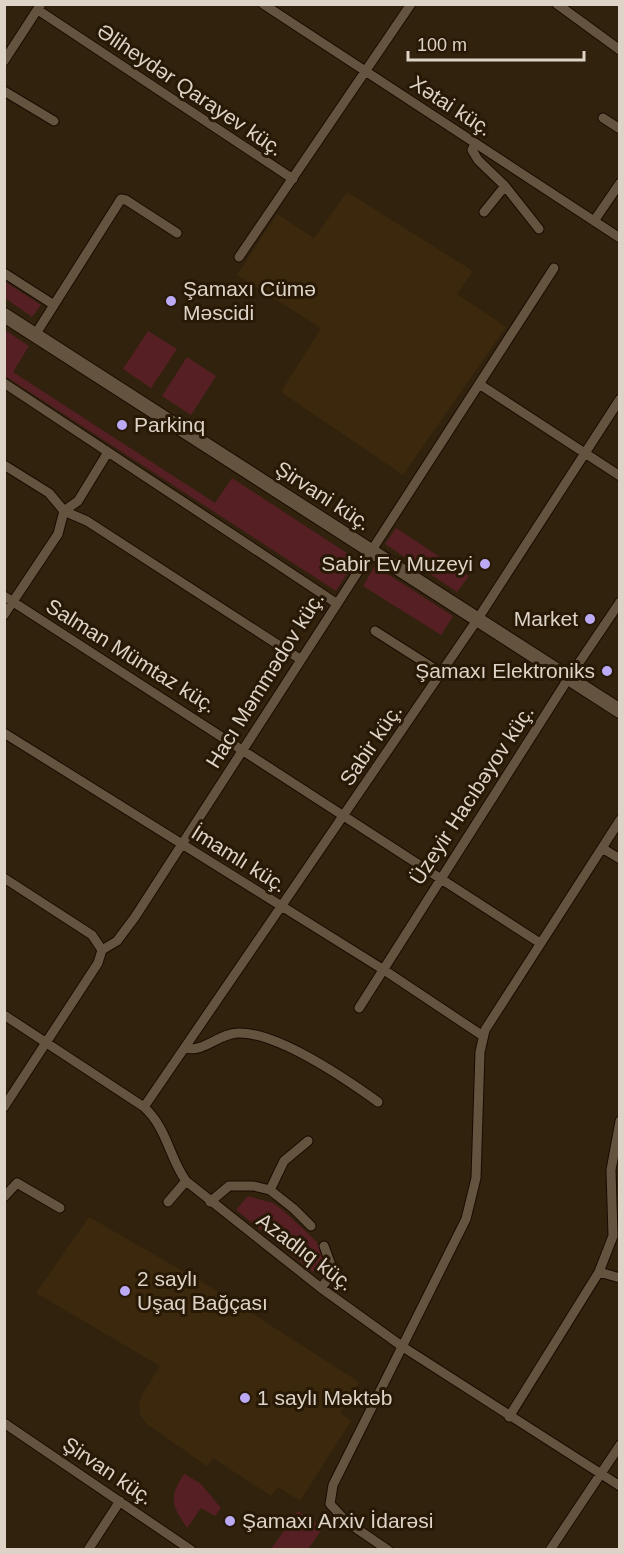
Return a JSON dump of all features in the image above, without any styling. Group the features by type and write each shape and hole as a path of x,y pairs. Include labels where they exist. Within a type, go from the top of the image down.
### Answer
{"main road":[{"name":"Şirvani küç.","path":"4,315 620,711"}],"street":[{"name":"Xətai küç.","path":"262,4 620,238"},
{"path":"239,257 411,4"},
{"path":"557,4 620,50"},
{"path":"4,61 39,7"},
{"name":"Əliheydər Qarayev küç.","path":"39,7 293,179"},
{"path":"4,91 54,121"},
{"path":"603,118 620,129"},
{"path":"475,144 472,150 478,160 505,186 539,230"},
{"path":"594,221 620,183"},
{"path":"484,212 505,186"},
{"path":"35,335 120,200 126,200 177,233"},
{"name":"Hacı Məmmədov küç.","path":"4,1107 98,963 102,950 117,941 182,844 554,268"},
{"path":"4,273 54,305"},
{"path":"4,383 336,603"},
{"path":"479,384 620,476"},
{"name":"Sabir küç.","path":"144,1107 283,907 477,620 620,399"},
{"path":"4,615 9,599 58,534 64,511 78,501 108,452"},
{"path":"4,465 49,494 64,511 87,521 300,659"},
{"name":"Salman Mümtaz küç.","path":"9,599 244,748 540,943"},
{"name":"Üzeyir Hacıbəyov küç.","path":"359,1008 568,679 620,602"},
{"path":"375,631 441,673"},
{"name":"İmamlı küç.","path":"4,733 384,970 483,1036"},
{"path":"388,1550 347,1522 330,1504 331,1495 339,1474 462,1229 471,1205 477,1161 480,1053 488,1022 620,820"},
{"path":"602,848 620,859"},
{"path":"4,878 92,935 102,950"},
{"name":"Azadlıq küç.","path":"4,1015 144,1107 160,1124 172,1159 186,1181 321,1288 403,1347 620,1486"},
{"path":"186,1048 196,1048 228,1035 251,1033 338,1073 378,1102"},
{"path":"509,1417 599,1272 613,1236 611,1187 620,1120"},
{"path":"270,1190 284,1161 308,1141"},
{"path":"168,1202 186,1181"},
{"path":"4,1197 17,1183 60,1208"},
{"path":"210,1202 229,1186 254,1186 270,1190 294,1209 310,1226"},
{"path":"321,1288 331,1275 331,1265 324,1246"},
{"path":"599,1272 619,1277"},
{"name":"Şirvan küç.","path":"4,1423 191,1550"},
{"path":"550,1550 620,1445"},
{"path":"88,1550 120,1501"}],"shaded area":[{"path":"347,192 473,271 457,294 506,327 403,475 281,392 321,328 237,275 277,214 314,238"},
{"path":"4,281 41,305 32,317 5,298"},
{"path":"5,330 29,346 13,372 215,503 232,478 356,559 336,591 5,376"},
{"path":"148,331 177,349 151,388 123,369"},
{"path":"187,357 216,376 191,415 162,396"},
{"path":"396,528 469,576 457,592 385,544"},
{"path":"375,566 453,616 441,635 363,586"},
{"path":"248,1196 273,1203 284,1211 317,1242 324,1264 313,1272 236,1210"},
{"name":"1 saylı Məktəb","path":"89,1217 214,1289 359,1382 340,1413 351,1421 300,1501 278,1487 271,1496 213,1458 207,1466 148,1425 140,1415 139,1404 143,1393 160,1366 36,1293"},
{"path":"184,1474 200,1483 221,1508 215,1516 201,1508 187,1528 174,1502 176,1490"},
{"path":"298,1511 323,1528 308,1549 271,1549"}],"place":[{"name":"Şamaxı Cümə Məscidi","path":"171,301"},
{"name":"Parkinq","path":"122,425"},
{"name":"Sabir Ev Muzeyi","path":"485,564"},
{"name":"Market","path":"590,619"},
{"name":"Şamaxı Elektroniks","path":"607,671"},
{"name":"2 saylı Uşaq Bağçası","path":"125,1291"},
{"name":"1 saylı Məktəb","path":"245,1398"},
{"name":"Şamaxı Arxiv İdarəsi","path":"230,1521"}]}
